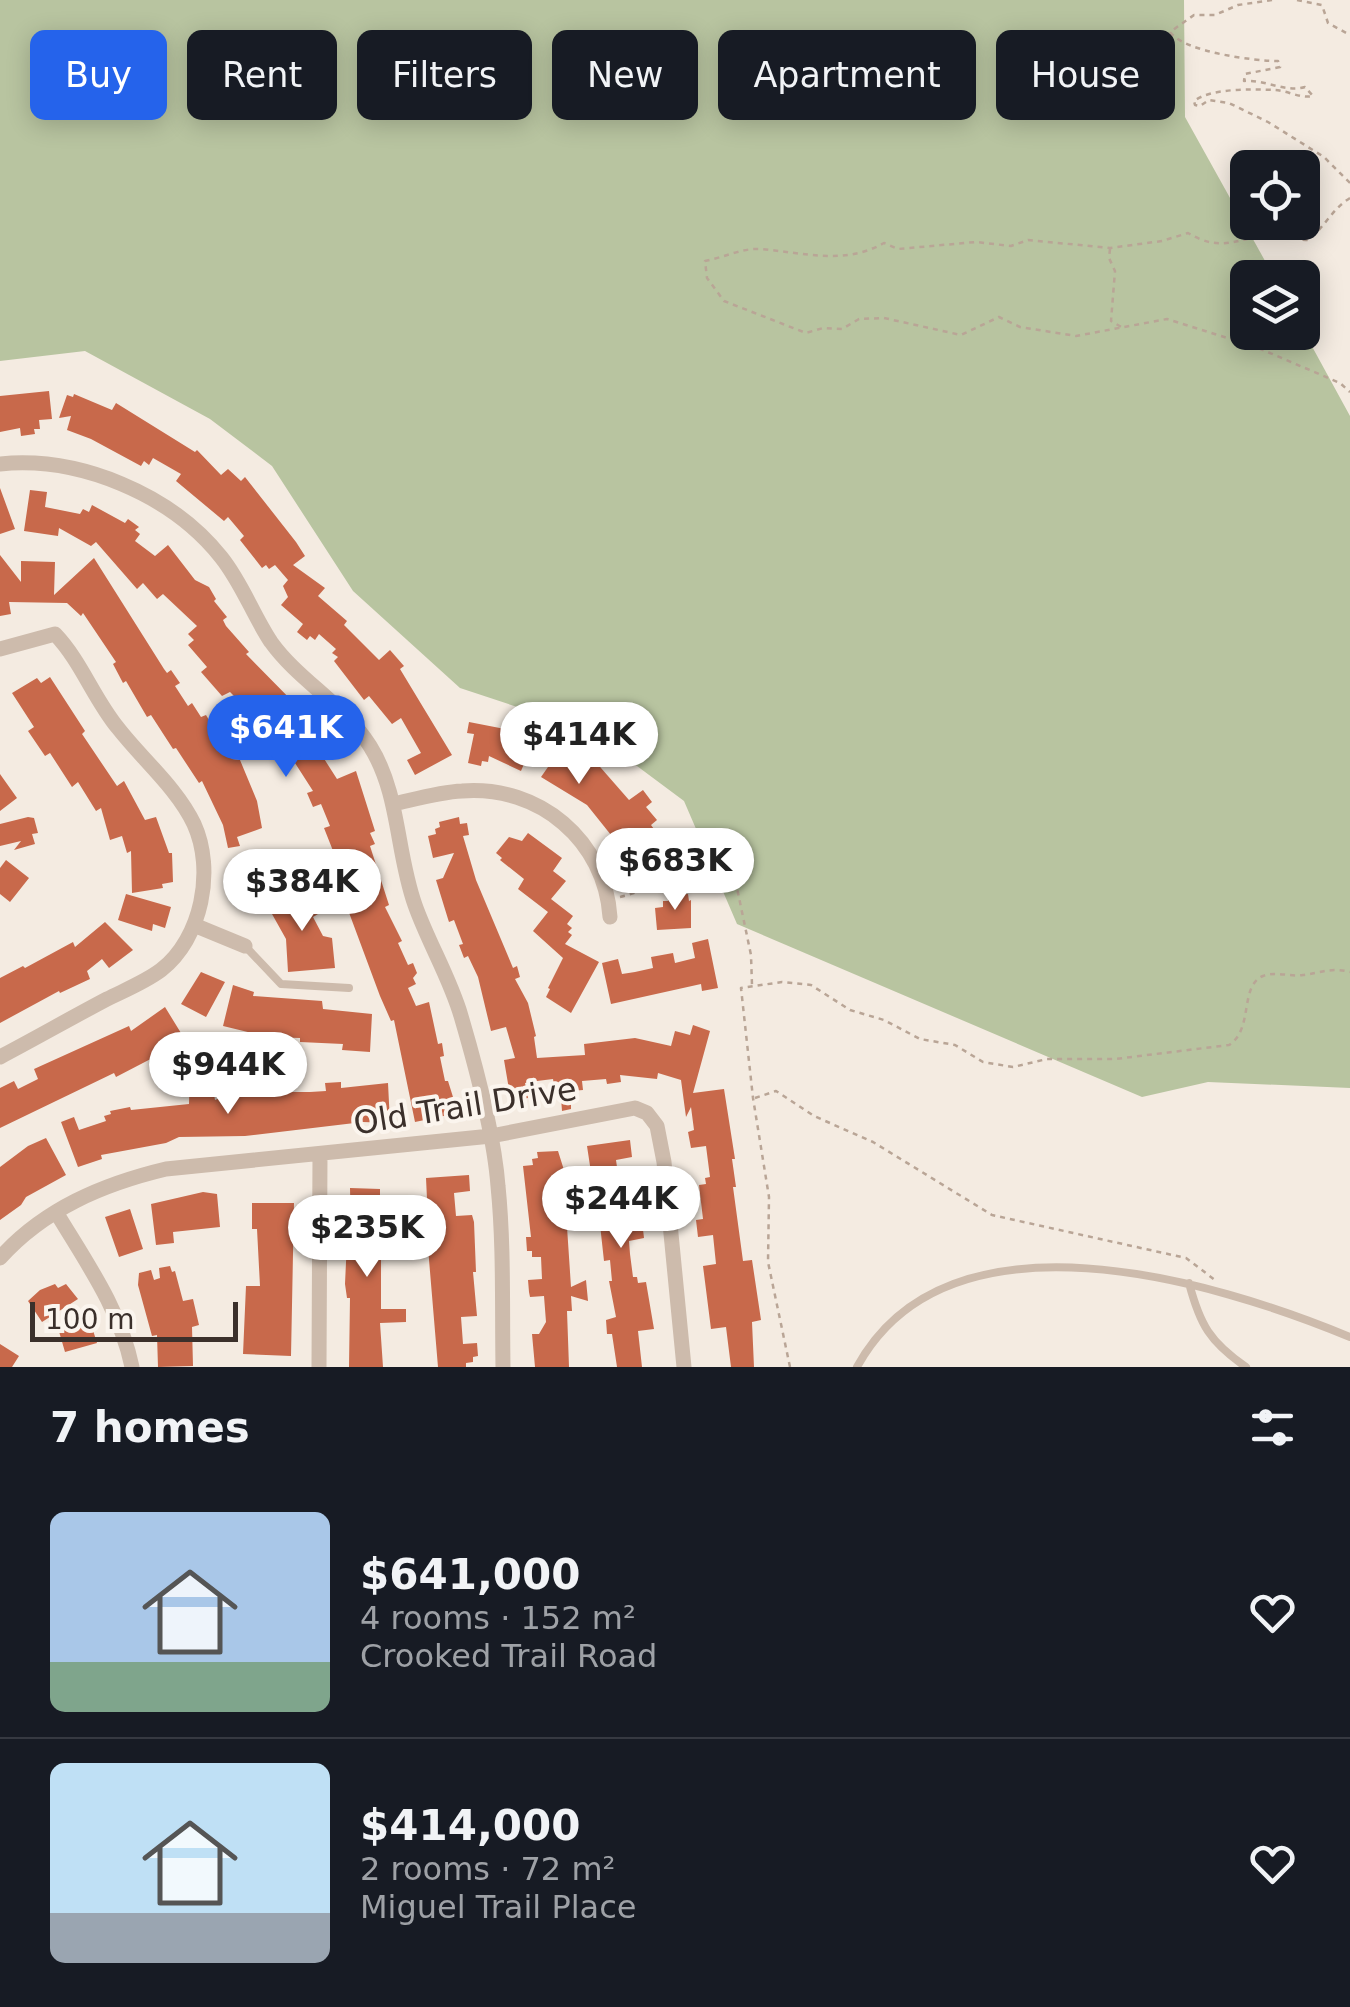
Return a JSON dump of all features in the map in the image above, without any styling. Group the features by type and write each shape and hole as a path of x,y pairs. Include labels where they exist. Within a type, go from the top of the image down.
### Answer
{"street":[{"path":"0,464 54,464 104,477 152,500 202,537 222,557 280,653 365,738 380,764 394,804 414,903 461,1014 491,1136 500,1199 503,1367"},
{"path":"0,648 55,634 68,648 114,724 158,774 195,826 202,849 203,886 194,925 160,971 0,1057"},
{"path":"394,804 476,790 536,805 562,820 585,843 601,871 610,908"},
{"path":"194,925 245,946"},
{"name":"Old Trail Drive","path":"0,1258 22,1236 56,1212 105,1186 166,1169 491,1136 634,1108 647,1114 657,1126 664,1162 684,1367"},
{"path":"319,1367 320,1154"},
{"path":"56,1212 111,1303 132,1367"}],"lane":[{"path":"245,946 282,984 349,988"},
{"path":"857,1367 884,1330 912,1305 945,1287 981,1276 1054,1268 1149,1274 1232,1293 1350,1337"},
{"path":"1189,1283 1201,1324 1214,1342 1246,1367"}],"path":[{"path":"1272,0 1215,15 1194,16 1170,32 1176,41 1212,54 1278,61 1280,67 1245,74 1244,81 1260,80 1292,90 1304,87 1313,96 1304,98 1274,90 1226,90 1198,96 1194,101 1200,106 1209,100 1242,108 1324,156 1350,183"},
{"path":"1297,0 1322,4 1328,23 1350,35"},
{"path":"1350,198 1336,206 1318,233 1308,240 1276,235 1238,243 1210,243 1188,233 1110,248 1028,240 1011,246 976,242 898,250 884,242 866,252 805,257 756,249 705,261 707,278 724,302 806,333 823,328 842,329 859,319 884,318 960,336 999,318 1020,328 1076,336 1166,319 1256,347 1340,383 1350,392"},
{"path":"1110,248 1109,258 1115,271 1112,320 1125,328"},
{"path":"610,908 695,862 710,846 715,851 718,869 737,888 751,955 752,986"},
{"path":"790,1367 768,1262 769,1196 741,988 782,982 811,985 850,1010 884,1020 920,1039 955,1045 984,1062 1013,1068 1047,1059 1115,1059 1229,1045 1242,1032 1250,993 1258,979 1330,970 1350,972"},
{"path":"753,1098 776,1091 814,1116 873,1142 992,1215 1186,1258 1232,1293"}],"green space":[{"path":"0,0 1184,0 1185,117 1230,198 1230,240 1253,240 1265,260 1230,260 1230,350 1314,350 1350,416 1350,1088 1208,1082 1142,1097 737,924 684,801 590,731 460,688 353,591 272,466 210,419 85,351 0,361"}],"building":[{"path":"49,391 52,419 39,420 40,429 34,429 35,434 21,436 20,428 0,432 0,396"},
{"path":"74,394 112,410 116,403 197,450 221,475 228,469 241,481 245,477 305,556 293,565 325,588 318,596 347,621 344,625 379,660 390,650 404,666 400,669 452,755 415,775 407,760 421,753 401,718 392,724 369,696 364,700 334,661 338,657 332,653 336,649 319,634 315,640 310,636 307,640 297,632 303,624 281,605 288,597 283,586 288,580 275,565 262,568 228,517 224,521 176,481 181,474 153,458 149,465 144,461 141,466 67,430 71,416 59,418 67,395"},
{"path":"0,488 15,529 0,534"},
{"path":"30,490 47,492 45,507 80,514 83,509 89,512 92,505 125,523 128,519 139,527 135,530 140,534 135,541 155,556 168,545 195,580 209,587 227,617 223,620 226,626 249,652 246,654 303,712 291,722 309,742 325,731 333,746 321,754 337,779 356,771 375,831 370,833 375,844 370,846 389,905 385,907 402,941 398,943 408,965 413,963 417,973 413,978 416,984 408,988 416,1006 429,1002 438,1044 442,1043 444,1056 440,1057 445,1081 458,1113 415,1122 394,1020 391,1021 380,996 338,883 332,886 327,874 339,866 324,828 330,826 321,804 313,807 307,793 313,791 286,749 282,752 260,727 263,725 230,692 222,696 201,672 207,667 188,645 194,640 188,634 197,626 163,594 157,599 143,583 137,589 96,542 91,546 59,528 58,536 24,531"},
{"path":"0,555 21,582 21,561 55,562 54,595 94,558 164,669 167,673 171,670 180,683 175,686 188,706 192,703 201,717 206,715 232,759 240,760 257,801 262,828 237,837 240,846 228,848 223,825 202,781 199,783 151,715 147,717 83,613 81,616 67,603 9,602 11,614 0,616"},
{"path":"50,677 117,786 124,781 145,820 156,817 172,853 173,882 162,884 163,888 132,893 131,851 127,853 122,836 110,840 101,808 96,811 78,782 72,787 50,753 45,756 28,731 34,727 12,693 37,678 41,683"},
{"path":"469,722 521,732 524,726 563,746 571,737 583,745 580,750 629,800 643,790 652,802 646,807 657,820 651,825 674,856 641,881 633,870 636,867 632,862 636,860 614,833 611,835 587,805 541,777 548,767 527,757 521,771 489,756 481,766 468,763 474,734 467,733"},
{"path":"0,774 17,798 0,811"},
{"path":"459,817 460,824 467,823 469,835 463,836 476,880 513,968 517,966 520,977 515,979 528,1003 537,1058 585,1055 584,1044 635,1038 671,1046 675,1031 690,1035 693,1025 710,1031 693,1093 724,1089 735,1159 733,1187 743,1261 752,1260 761,1320 752,1322 754,1367 731,1367 726,1327 711,1329 703,1266 716,1264 713,1235 698,1237 696,1220 703,1219 699,1185 706,1184 705,1178 710,1177 706,1146 691,1148 691,1107 686,1117 681,1080 658,1073 657,1079 620,1075 621,1082 582,1081 583,1090 571,1091 571,1109 562,1111 560,1084 554,1085 553,1079 525,1083 528,1098 511,1101 504,1060 515,1058 506,1027 491,1031 478,977 468,956 464,958 459,945 463,944 454,920 449,922 436,880 443,878 454,853 433,858 428,836 436,834 439,822"},
{"path":"34,818 38,833 32,834 35,844 14,850 21,841 0,846 0,824"},
{"path":"528,833 562,858 553,871 566,881 551,899 573,916 567,924 572,935 565,944 599,962 571,1013 546,997 563,958 533,931 548,912 518,889 524,879 496,853 509,837 522,841"},
{"path":"246,857 272,870 259,909 240,903 243,895 233,891"},
{"path":"6,860 29,878 10,902 0,894 0,868"},
{"path":"306,889 323,936 332,938 335,968 288,972 286,939 272,914 259,909"},
{"path":"126,894 171,907 165,928 153,924 152,931 118,920"},
{"path":"688,894 691,928 657,930 655,908 663,907 668,895"},
{"path":"105,922 133,950 109,968 102,959 87,971 90,979 0,1023 0,978 73,942 75,947"},
{"path":"708,939 718,988 702,991 701,984 611,1004 602,963 618,959 622,974 653,968 651,957 673,953 675,963 695,958 692,943"},
{"path":"201,972 225,982 206,1017 181,1004"},
{"path":"233,985 254,992 253,996 322,1001 323,1009 372,1014 370,1052 342,1050 343,1044 300,1042 300,1038 269,1037 223,1026"},
{"path":"165,1007 184,1038 167,1053 116,1077 114,1073 0,1128 0,1088 14,1081 18,1089 38,1079 34,1069 129,1026 131,1031"},
{"path":"199,1067 207,1076 201,1095 214,1094 215,1100 234,1092 326,1091 325,1083 341,1082 341,1088 388,1083 390,1123 363,1122 245,1136 179,1137 101,1155 102,1159 78,1167 61,1122 74,1117 79,1130 106,1121 104,1116 110,1111 189,1104 190,1069"},
{"path":"46,1138 66,1175 26,1197 0,1220 0,1167"},
{"path":"630,1140 632,1157 616,1160 619,1181 637,1179 639,1192 634,1193 635,1199 627,1200 631,1223 642,1221 644,1238 629,1241 630,1254 633,1277 637,1277 638,1283 646,1282 654,1329 638,1331 642,1367 617,1367 606,1320 616,1317 609,1281 610,1260 604,1261 595,1179 587,1146"},
{"path":"558,1151 569,1186 571,1287 586,1280 588,1301 571,1296 572,1311 567,1311 569,1367 535,1367 532,1334 539,1334 546,1322 544,1296 530,1297 529,1292 528,1280 542,1279 541,1257 532,1257 532,1251 527,1251 526,1237 531,1237 523,1166 533,1165 537,1152"},
{"path":"469,1175 470,1191 454,1193 456,1216 472,1215 474,1222 477,1316 461,1317 463,1344 477,1343 478,1356 466,1367 438,1367 424,1200 426,1178"},
{"path":"350,1188 380,1189 380,1230 385,1230 386,1236 385,1256 381,1256 381,1309 406,1309 406,1322 380,1323 383,1367 349,1367 350,1298 345,1284 347,1241 351,1235"},
{"path":"203,1192 217,1194 220,1227 173,1232 174,1243 156,1245 151,1204"},
{"path":"252,1203 294,1203 291,1356 243,1354 246,1286 260,1286"},
{"path":"130,1209 143,1249 119,1257 105,1217"},
{"path":"170,1266 183,1301 193,1299 199,1325 192,1327 193,1366 158,1367 157,1335 152,1336 138,1285 139,1273 151,1270 154,1280 160,1278 159,1268"},
{"path":"55,1284 58,1288 66,1284 78,1299 42,1322 28,1301"},
{"path":"86,1320 97,1343 65,1352 58,1328"},
{"path":"0,1344 19,1356 12,1367 0,1367"}]}
